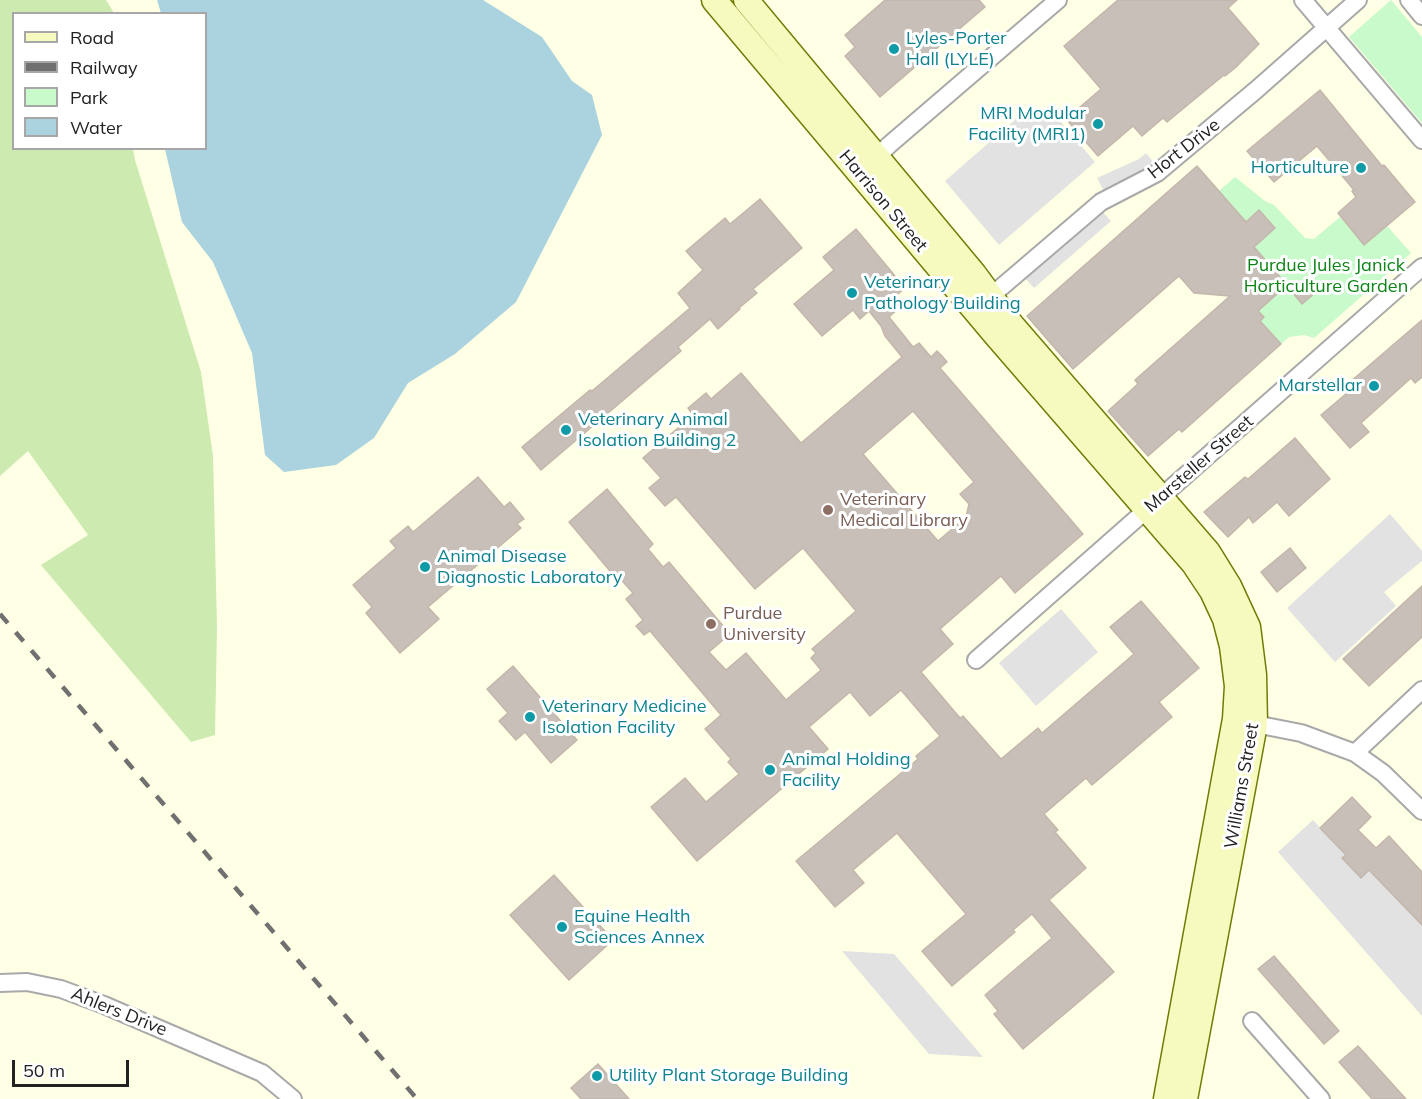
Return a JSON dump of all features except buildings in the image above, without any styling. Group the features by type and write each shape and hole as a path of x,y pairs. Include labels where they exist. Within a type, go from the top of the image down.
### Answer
{"main road":[{"name":"Harrison Street","path":"714,0 868,165 974,274 983,303 1154,503"},
{"name":"Harrison Street","path":"746,0 868,165"},
{"name":"Williams Street","path":"1154,503 1208,552 1229,586 1248,627 1254,675 1255,724 1185,1099"},
{"name":"Williams Street","path":"1154,503 1212,591 1225,619 1233,646 1237,686 1235,719 1166,1099"}],"street":[{"path":"1303,0 1422,141"},
{"name":"Hort Drive","path":"983,303 1101,202 1157,173 1358,0"},
{"path":"1409,0 1422,16"},
{"path":"868,165 1051,2"},
{"name":"Marsteller Street","path":"976,660 1422,267"},
{"path":"1355,753 1422,690"},
{"path":"1255,724 1301,733 1355,753 1383,773 1422,811"},
{"name":"Ahlers Drive","path":"0,983 27,982 104,1005 262,1073 293,1099"},
{"path":"1252,1021 1321,1099"}],"shaded area":[{"name":"Purdue University","path":"0,0 1422,0 1422,1099 0,1099"},
{"path":"1032,105 1040,114 1060,121 1095,162 999,245 945,181"},
{"path":"1146,153 1154,163 1139,174 1104,191 1097,178 1139,159"},
{"path":"1102,211 1111,221 1034,288 1025,278"},
{"path":"1390,514 1422,551 1422,561 1384,592 1396,606 1335,662 1287,608"},
{"path":"1061,609 1098,652 1036,706 999,663"},
{"path":"1313,820 1347,854 1343,858 1360,877 1369,870 1422,925 1422,1016 1278,852"},
{"path":"842,951 894,954 983,1057 929,1054"}],"green space":[{"path":"0,0 106,0 113,12 12,12 12,150 133,150 201,372 213,456 217,628 215,735 191,742 41,565 88,535 28,451 0,476"},
{"path":"1391,0 1422,37 1422,123 1349,37"},
{"name":"Purdue Jules Janick Horticulture Garden","path":"1235,177 1265,201 1274,205 1305,238 1314,239 1340,217 1364,245 1387,226 1411,253 1314,338 1304,335 1289,337 1281,344 1260,321 1264,317 1233,282 1264,306 1287,285 1250,243 1255,245 1275,227 1259,210 1246,222 1219,191"}],"water":[{"path":"157,0 483,0 542,37 572,81 592,95 602,135 516,302 455,354 408,383 374,438 336,465 284,472 265,455 252,353 213,262 182,222 165,150 207,150 207,12 161,12"}],"railway":[{"path":"0,614 417,1099"}],"place":[{"name":"Lyles-Porter Hall (LYLE)","path":"894,49"},
{"name":"MRI Modular Facility (MRI1)","path":"1098,124"},
{"name":"Horticulture","path":"1361,168"},
{"name":"Veterinary Pathology Building","path":"852,293"},
{"name":"Marstellar","path":"1374,386"},
{"name":"Veterinary Animal Isolation Building 2","path":"566,430"},
{"name":"Veterinary Medical Library","path":"828,510"},
{"name":"Animal Disease Diagnostic Laboratory","path":"425,567"},
{"name":"Purdue University","path":"711,624"},
{"name":"Veterinary Medicine Isolation Facility","path":"530,717"},
{"name":"Animal Holding Facility","path":"770,770"},
{"name":"Equine Health Sciences Annex","path":"562,927"},
{"name":"Utility Plant Storage Building","path":"597,1076"}]}
